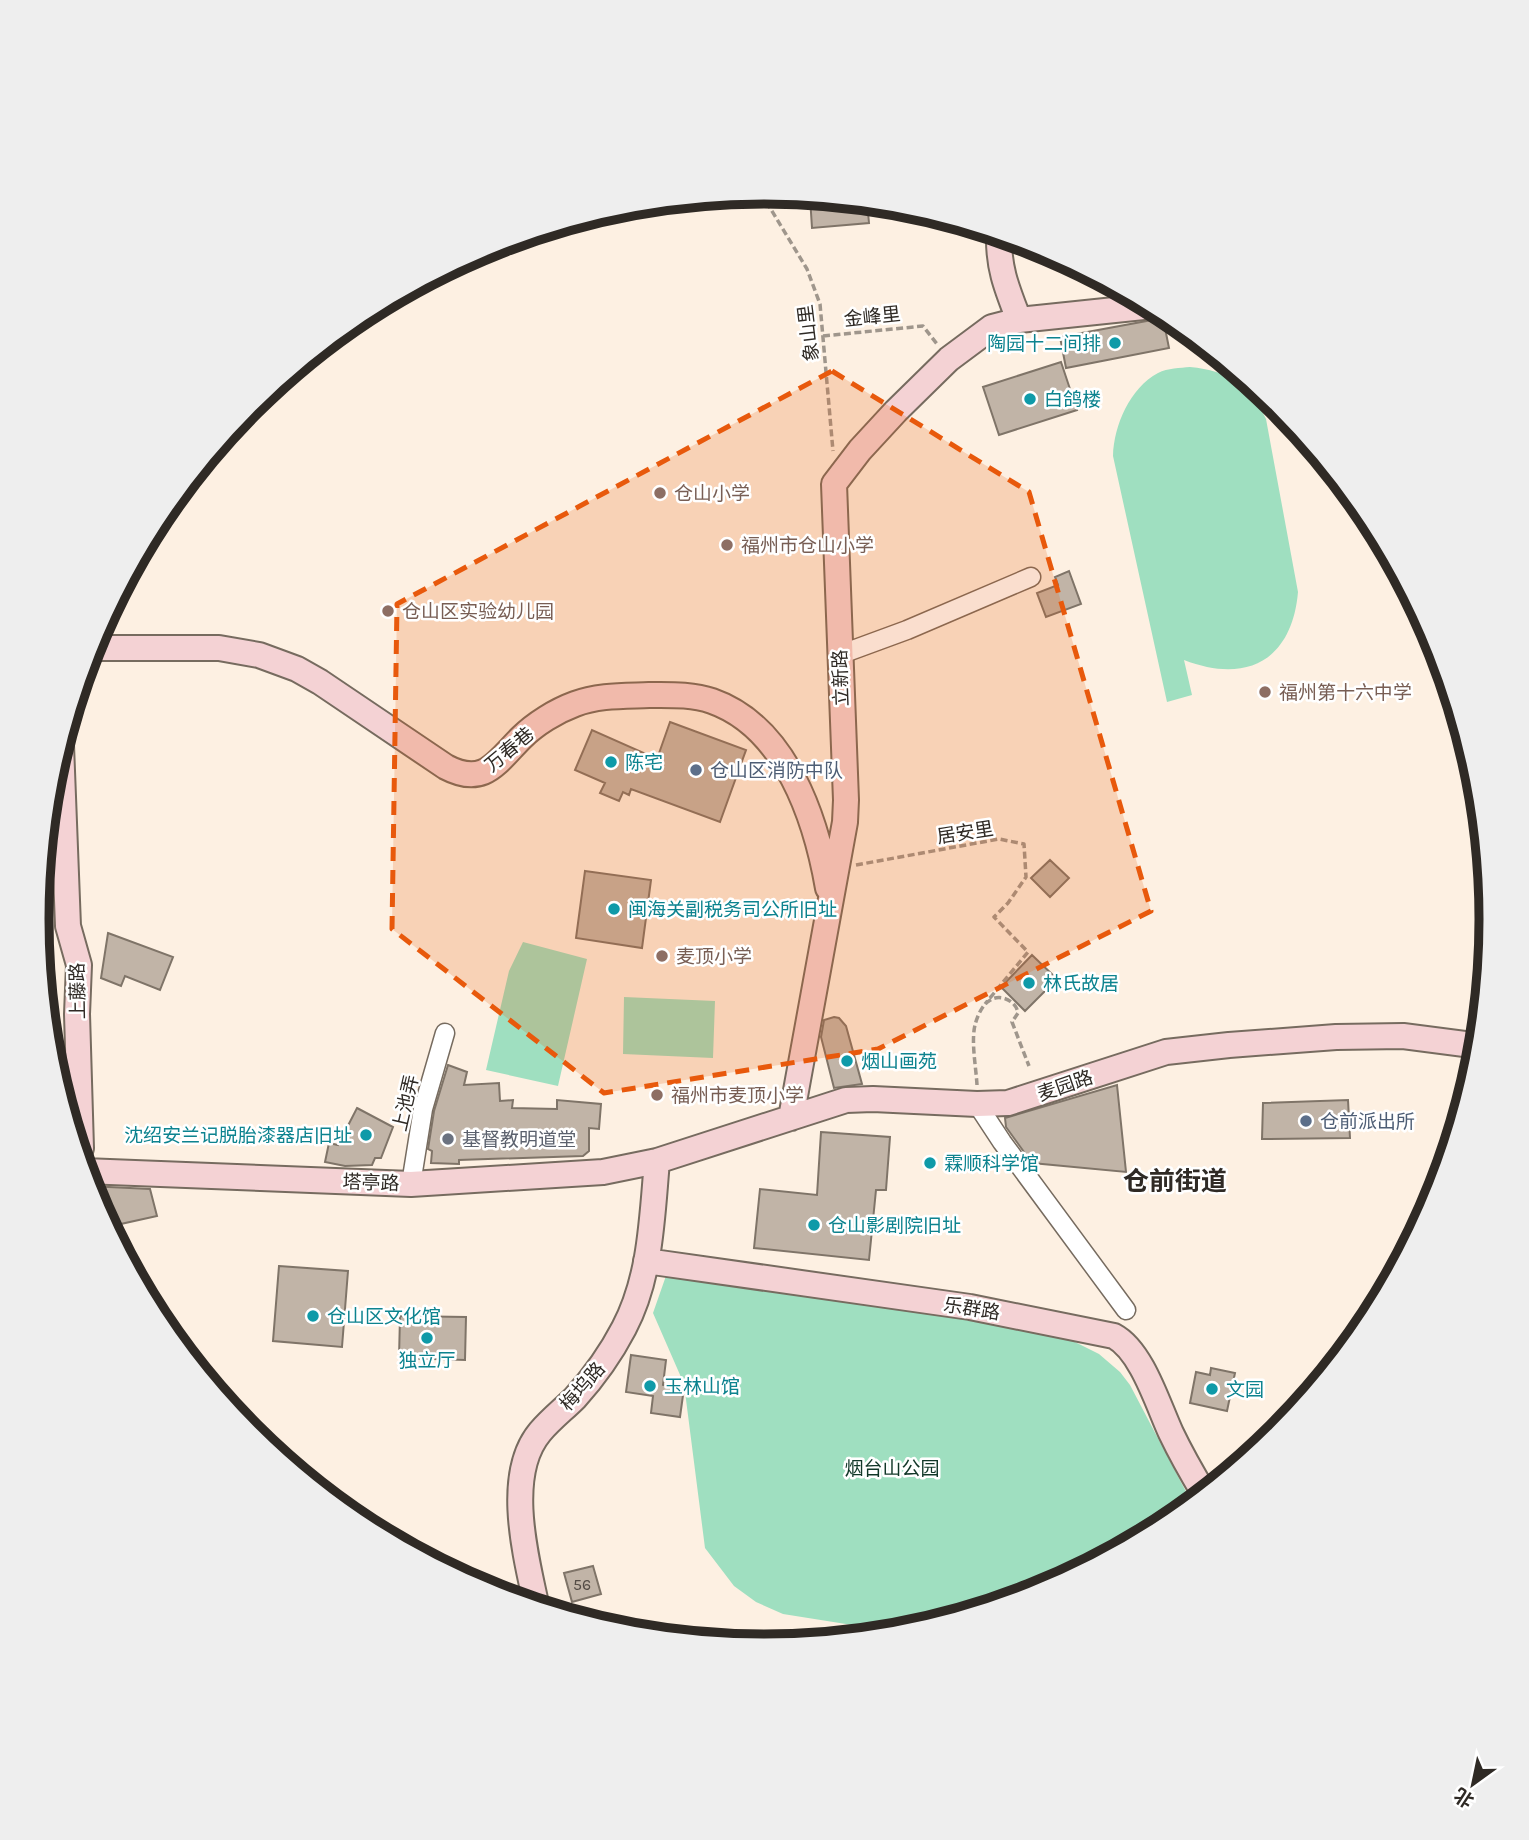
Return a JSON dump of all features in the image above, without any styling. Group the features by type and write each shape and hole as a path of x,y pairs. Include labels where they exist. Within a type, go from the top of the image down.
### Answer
{"street":[{"path":"999,244 1002,275 1019,320"},
{"path":"834,484 867,442 949,359 992,327 1019,320 1135,308"},
{"name":"立新路","path":"791,1118 831,903 846,800 834,484"},
{"path":"839,655 907,630 1031,577"},
{"name":"万春巷","path":"102,648 219,648 259,654 307,674 458,774 472,775 486,771 499,763 532,729 576,704 615,696 673,695 710,701 728,709 753,726 782,760 808,816 826,874 831,903"},
{"name":"上藤路","path":"62,783 68,926 79,965 77,1014 80,1129"},
{"path":"53,848 55,892 67,967 68,1081"},
{"name":"上池弄","path":"411,1184 423,1109 445,1033"},
{"name":"麦园路","path":"657,1161 846,1100 859,1098 1008,1103 1166,1052 1336,1037 1425,1037 1469,1044"},
{"path":"977,1104 1126,1310"},
{"name":"塔亭路","path":"95,1171 411,1184 603,1172 657,1161"},
{"name":"梅坞路","path":"535,1598 527,1560 520,1496 524,1464 539,1434 599,1369 617,1340 636,1300 646,1262 657,1161"},
{"name":"乐群路","path":"646,1262 970,1307 1105,1332 1121,1340 1134,1355 1201,1487"}],"path":[{"name":"象山里","path":"767,204 811,279 820,304 832,428 834,484"},
{"name":"金峰里","path":"823,336 923,326 949,359"},
{"name":"居安里","path":"837,868 999,839 1024,844 1026,877 994,917 1028,952 985,1004"},
{"path":"977,1104 975,1026 985,1004 996,998 1011,1001 1016,1005 1018,1013 1012,1022 1029,1066"}],"highlighted area":[{"path":"832,371 1029,492 1151,911 878,1049 604,1093 392,929 397,604"}],"green space":[{"path":"1174,368 1204,369 1227,376 1260,407 1266,419 1298,592 1294,616 1276,650 1262,661 1246,667 1206,667 1184,660 1192,695 1167,702 1113,456 1125,408 1148,380 1162,371"},
{"path":"523,942 587,959 558,1086 486,1070 509,971"},
{"path":"624,997 715,1001 713,1058 623,1054"},
{"name":"烟台山公园","path":"667,1273 972,1318 1071,1340 1099,1354 1120,1372 1130,1385 1188,1496 1122,1540 1081,1562 994,1598 950,1611 868,1628 783,1614 756,1602 734,1586 705,1548 684,1384 653,1313"}],"building":[{"path":"811,206 868,213 869,223 812,228"},
{"name":"陶园十二间排","path":"1154,320 1165,327 1169,348 1066,368 1060,337"},
{"name":"白鸽楼","path":"1061,362 1077,410 999,435 983,387"},
{"path":"1069,571 1081,604 1046,617 1037,593 1058,585 1055,577"},
{"name":"仓山区消防中队","path":"670,722 746,750 720,822 631,789 629,795 623,792 619,801 600,793 605,783 575,770 592,730 657,759"},
{"path":"1050,860 1069,878 1050,897 1031,878"},
{"name":"闽海关副税务司公所旧址","path":"585,871 651,880 642,948 576,938"},
{"path":"108,933 173,957 160,990 125,976 121,986 101,978"},
{"name":"林氏故居","path":"1032,955 1057,979 1025,1011 1001,987"},
{"path":"839,1018 846,1026 862,1084 834,1088 821,1037 824,1020"},
{"path":"448,1065 467,1072 464,1085 499,1083 500,1101 513,1100 512,1108 557,1109 557,1100 601,1104 599,1129 589,1128 589,1151 583,1156 459,1160 459,1164 431,1163 432,1151 428,1149 434,1111"},
{"path":"1117,1085 1126,1172 1032,1163 1006,1127 1005,1118"},
{"name":"仓前派出所","path":"1348,1100 1350,1138 1262,1139 1263,1103"},
{"name":"沈绍安兰记脱胎漆器店旧址","path":"357,1108 393,1127 381,1158 375,1158 372,1165 345,1166 325,1162 329,1143 338,1145"},
{"name":"仓山影剧院旧址","path":"821,1132 890,1137 886,1190 876,1190 869,1260 754,1248 760,1189 817,1195"},
{"path":"100,1187 150,1189 157,1216 118,1225"},
{"path":"279,1266 348,1271 342,1347 273,1341"},
{"name":"独立厅","path":"400,1316 466,1317 465,1360 399,1358"},
{"name":"玉林山馆","path":"631,1355 666,1360 663,1385 684,1388 680,1417 651,1413 653,1396 626,1392"},
{"name":"文园","path":"1211,1368 1235,1373 1227,1411 1190,1403 1196,1372 1210,1375"},
{"path":"593,1566 601,1594 572,1602 564,1573"}],"place":[{"name":"陶园十二间排","path":"1115,343"},
{"name":"白鸽楼","path":"1030,399"},
{"name":"仓山小学","path":"660,493"},
{"name":"福州市仓山小学","path":"727,545"},
{"name":"仓山区实验幼儿园","path":"388,611"},
{"name":"福州第十六中学","path":"1265,692"},
{"name":"陈宅","path":"611,762"},
{"name":"仓山区消防中队","path":"696,770"},
{"name":"闽海关副税务司公所旧址","path":"614,909"},
{"name":"麦顶小学","path":"662,956"},
{"name":"林氏故居","path":"1029,983"},
{"name":"烟山画苑","path":"847,1061"},
{"name":"福州市麦顶小学","path":"657,1095"},
{"name":"仓前派出所","path":"1306,1121"},
{"name":"沈绍安兰记脱胎漆器店旧址","path":"366,1135"},
{"name":"基督教明道堂","path":"448,1139"},
{"name":"霖顺科学馆","path":"930,1163"},
{"name":"仓山影剧院旧址","path":"814,1225"},
{"name":"仓山区文化馆","path":"313,1316"},
{"name":"独立厅","path":"427,1338"},
{"name":"玉林山馆","path":"650,1386"},
{"name":"文园","path":"1212,1389"}],"district":[{"name":"仓前街道","path":"1175,1181"}]}
